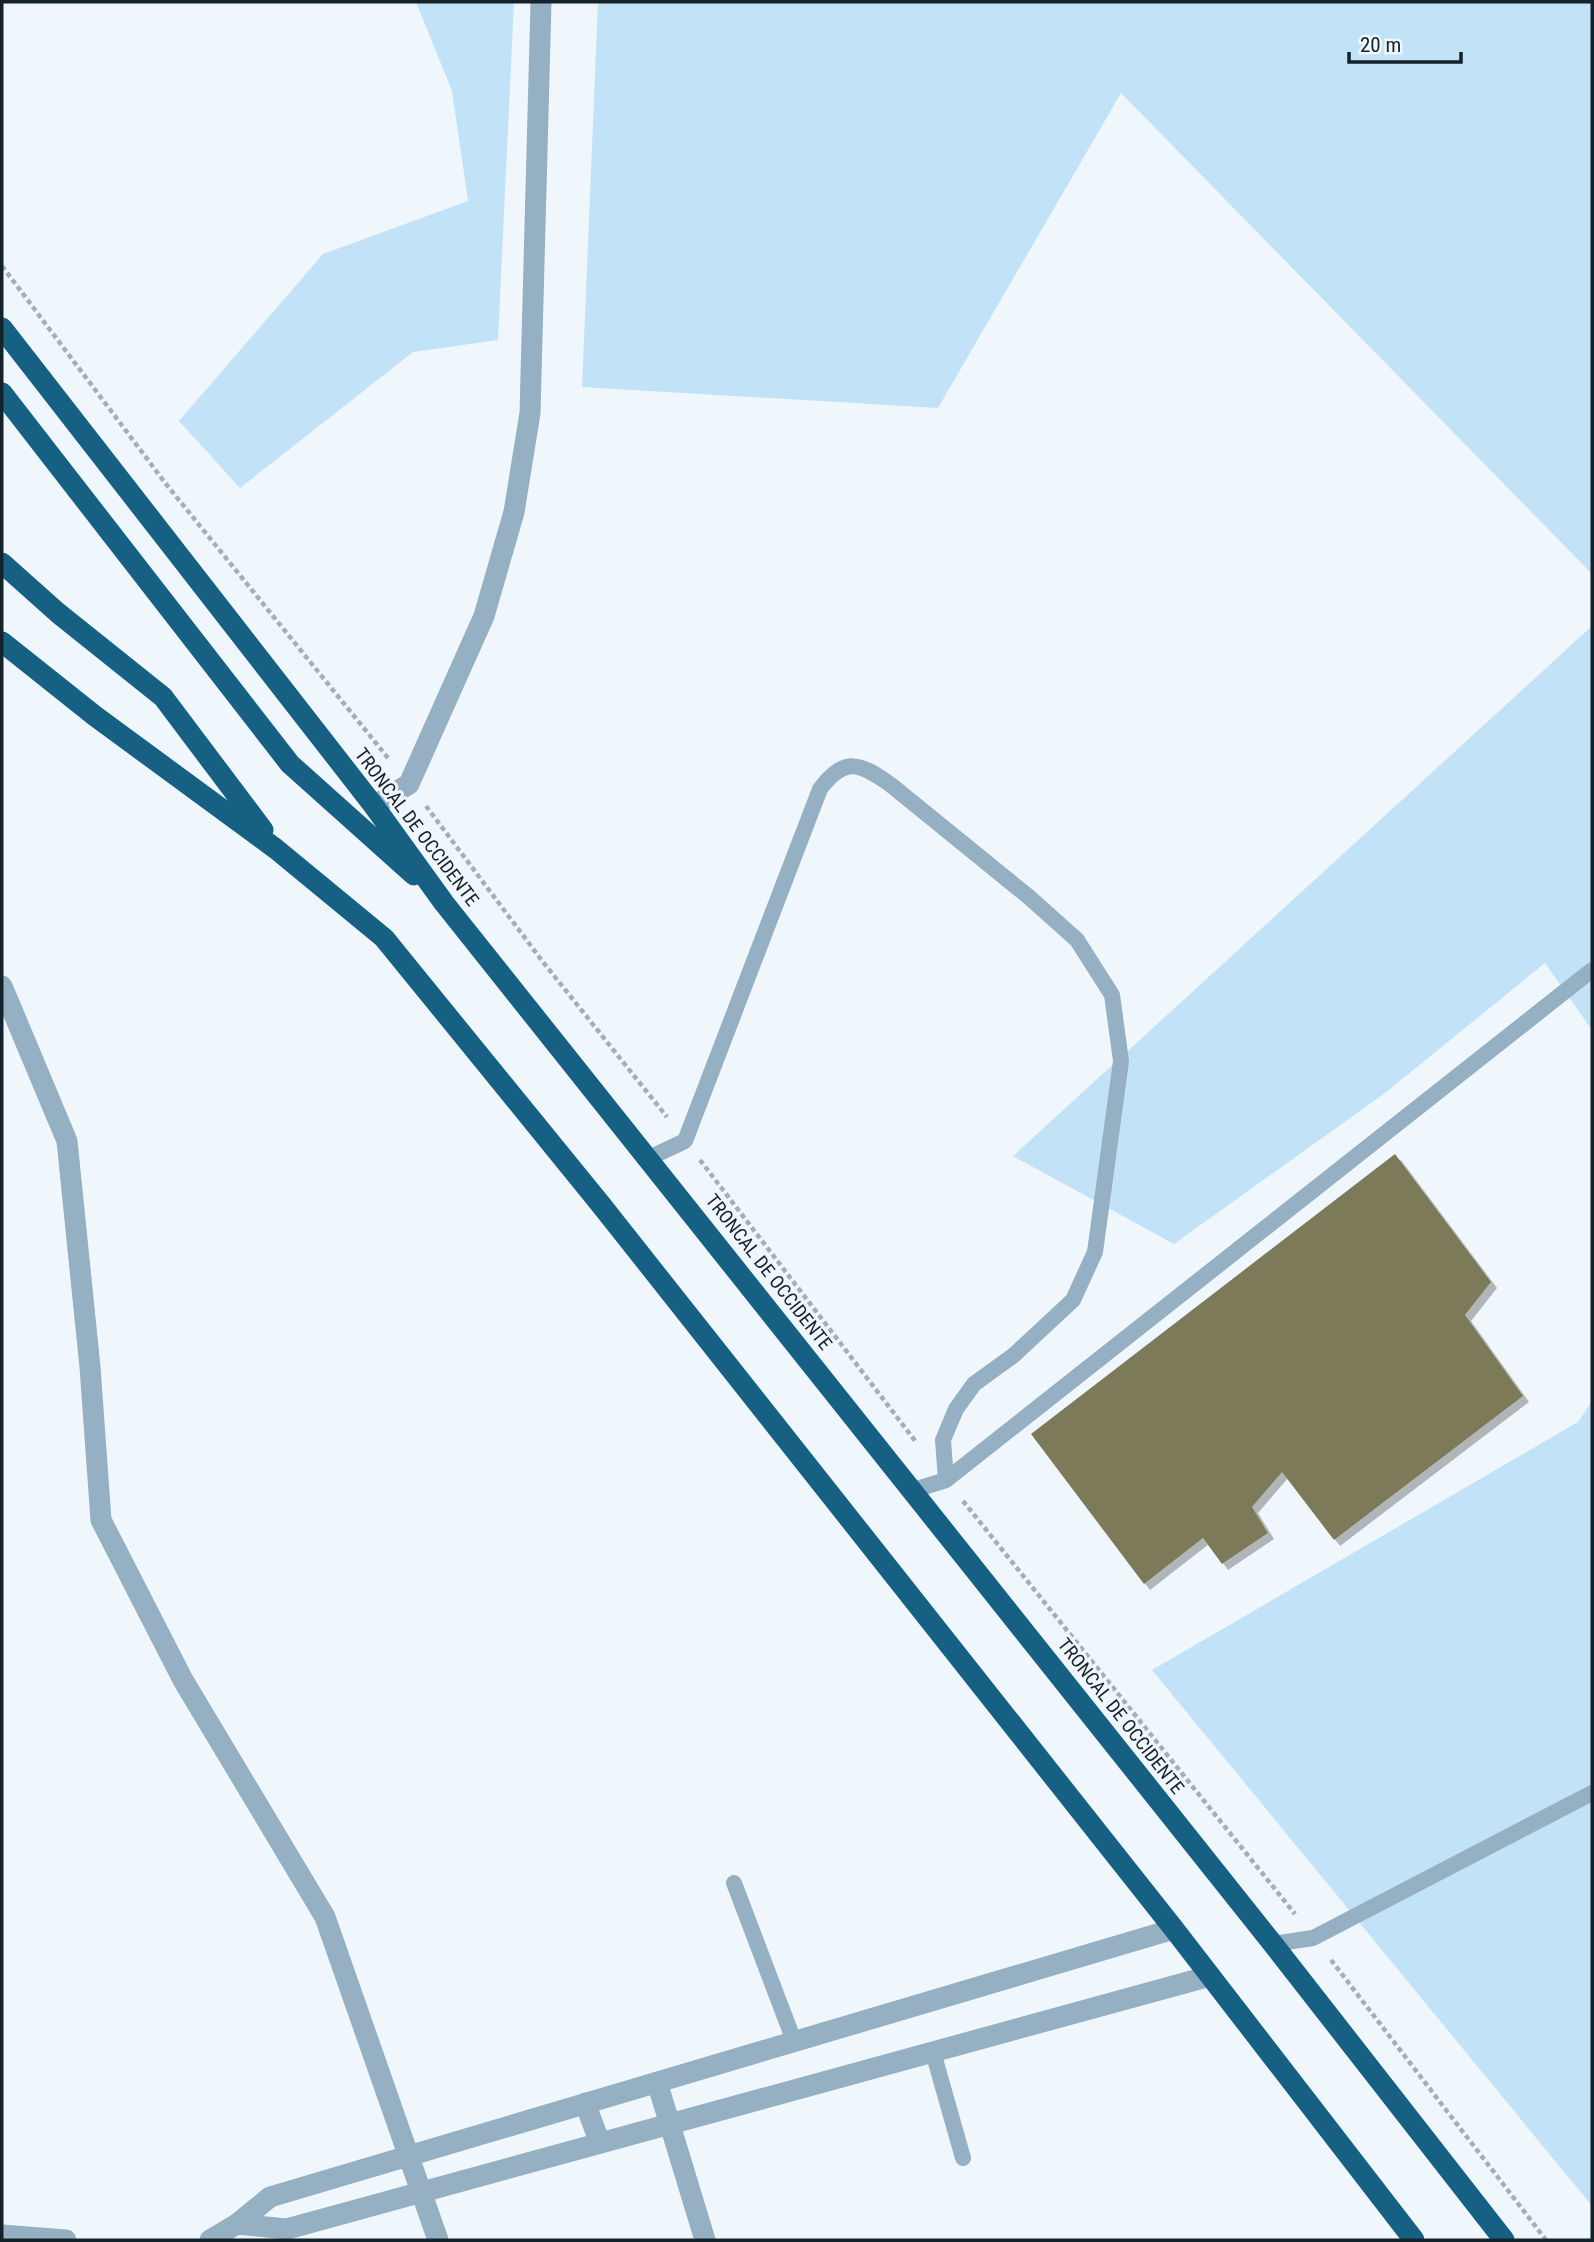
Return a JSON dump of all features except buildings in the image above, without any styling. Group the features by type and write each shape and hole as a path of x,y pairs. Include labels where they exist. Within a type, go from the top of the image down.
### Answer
{"highway":[{"name":"TRONCAL DE OCCIDENTE","path":"2,328 374,806 444,903 914,1490 1504,2240"},
{"path":"2,393 290,764 444,903"},
{"path":"2,563 58,613 163,697 276,849"},
{"path":"2,642 95,716 276,849 384,939 602,1206 1174,1928 1414,2240"}],"street":[{"path":"374,806 409,784 484,617 516,500 530,413 541,2"},
{"path":"2,986 67,1141 90,1367 101,1520 183,1680 325,1917 438,2240"},
{"path":"210,2240 237,2224 270,2197 1174,1928"},
{"path":"237,2224 287,2229 1210,1976"},
{"path":"657,2082 705,2240"},
{"path":"585,2103 600,2143"},
{"path":"2,2235 66,2240"}],"lane":[{"path":"649,1157 685,1141 820,789 833,773 846,766 869,770 891,785 1029,897 1077,940 1112,995 1121,1061 1095,1252 1073,1300 1014,1355 974,1384 956,1409 943,1440 946,1480"},
{"path":"914,1490 946,1480 1592,970"},
{"path":"1273,1944 1313,1938 1592,1793"},
{"path":"734,1883 794,2041"},
{"path":"933,2052 963,2158"}],"path":[{"path":"2,266 166,484 409,784 543,962 685,1141 946,1480 1313,1938 1546,2240"}],"shaded area":[{"path":"416,2 514,2 498,340 413,352 240,488 179,421 323,254 468,201 452,91"},
{"path":"598,2 1592,2 1592,574 1121,93 938,408 582,387"},
{"path":"1592,626 1592,1030 1545,963 1385,1093 1174,1244 1013,1156"},
{"path":"1592,1401 1592,2206 1152,1670 1578,1422"}]}
